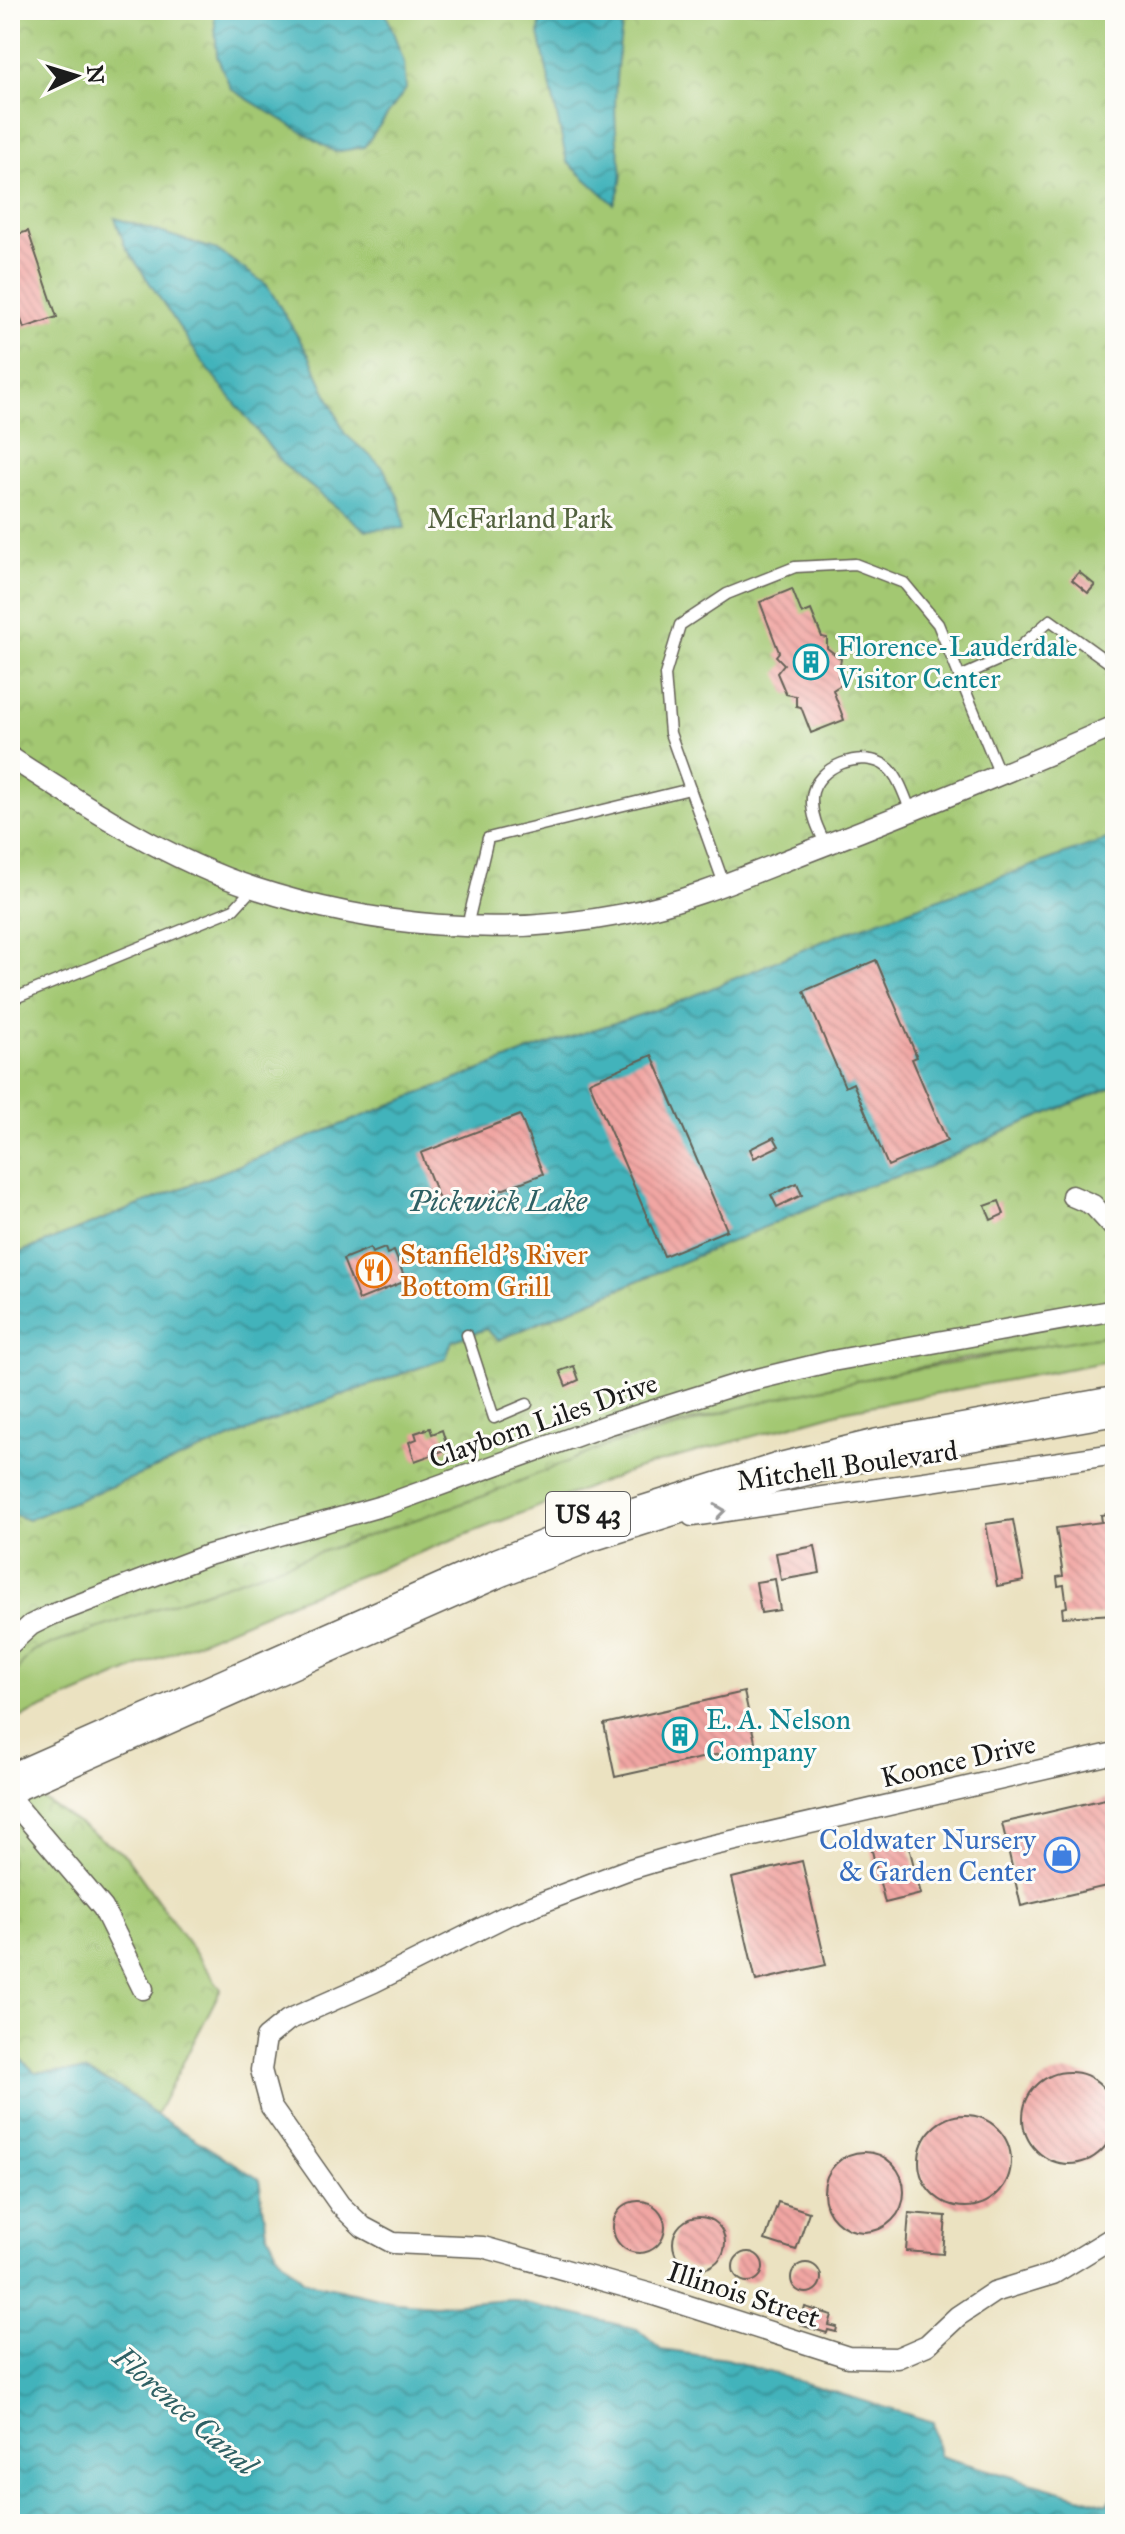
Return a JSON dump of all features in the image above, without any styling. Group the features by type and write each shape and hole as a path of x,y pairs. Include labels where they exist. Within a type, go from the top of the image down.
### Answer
{"highway":[{"name":"US 43","path":"10,1784 91,1737 516,1540 647,1492 805,1446 920,1418 1115,1385"},
{"name":"US 43","path":"10,1761 91,1737 587,1533 777,1473 879,1448 1115,1406"}],"street":[{"path":"10,757 114,824 253,888 339,911 414,923 503,927 626,914 724,884 912,813 1115,726"},
{"path":"1072,1196 1093,1205 1115,1229"},
{"name":"Clayborn Liles Drive","path":"10,1644 31,1625 51,1615 205,1556 396,1502 562,1440 741,1383 832,1361 1115,1310"},
{"name":"Mitchell Boulevard","path":"587,1533 1115,1454"},
{"name":"Koonce Drive","path":"340,2205 271,2107 261,2070 266,2038 288,2020 374,1982 506,1916 627,1870 697,1849 1115,1753"},
{"path":"10,1798 103,1908 143,1989"},
{"name":"Illinois Street","path":"340,2205 363,2227 393,2243 483,2247 651,2294 848,2357 897,2358 927,2345 958,2316 994,2292 1053,2274 1115,2236"}],"lane":[{"path":"724,884 670,733 665,675 680,625 727,594 795,567 855,564 904,583 938,624 1000,775"},
{"path":"960,677 1012,654 1050,620 1115,667"},
{"path":"826,845 813,816 812,793 825,773 842,763 867,758 888,767 912,813"},
{"path":"467,927 488,838 690,789"},
{"path":"10,1000 234,909 253,888"},
{"path":"467,1335 494,1418 527,1404"}],"green space":[{"name":"McFarland Park","path":"10,10 1115,10 1115,836 674,1004 540,1047 421,1093 21,1252 10,1264"},
{"path":"1115,1086 1115,1334 939,1363 774,1399 625,1438 484,1496 32,1651 10,1680 10,1513 28,1520 308,1407 445,1359 452,1341 486,1329 499,1340 852,1190 928,1167 1016,1126"},
{"path":"1115,1331 1115,1360 843,1411 636,1469 294,1601 10,1722 10,1680 17,1663 52,1639 575,1454 689,1424 750,1403 859,1378 968,1361"},
{"path":"10,1757 25,1787 126,1856 221,1989 156,2115 122,2089 85,2071 35,2072 10,2049"}],"water":[{"path":"214,10 385,10 404,62 406,89 364,147 335,152 231,89 217,56"},
{"path":"541,10 625,10 615,100 622,174 614,204 567,162 539,34"},
{"path":"115,218 217,250 267,285 310,357 345,434 383,467 399,499 405,528 365,530 284,465 201,360 125,246"},
{"name":"Pickwick Lake","path":"1115,836 1115,1086 1016,1126 928,1167 852,1190 498,1340 486,1329 452,1341 446,1358 308,1407 28,1520 10,1513 10,1264 21,1252 540,1047 674,1004 833,937"},
{"name":"Florence Canal","path":"10,2049 35,2072 85,2071 122,2089 156,2115 259,2179 267,2232 279,2257 304,2281 396,2302 435,2305 508,2299 637,2329 661,2350 726,2359 933,2422 939,2456 1107,2504 1115,2491 1115,2524 26,2524 10,2519"}],"building":[{"path":"28,231 57,317 24,328 10,288 10,237"},
{"path":"1079,572 1095,585 1088,593 1072,580"},
{"name":"Florence-Lauderdale Visitor Center","path":"792,589 802,614 811,610 822,637 827,638 827,648 841,659 838,676 844,683 833,690 844,720 811,733 801,707 796,706 796,696 786,694 777,673 784,664 776,656 779,652 760,602"},
{"path":"876,960 917,1057 912,1059 947,1141 888,1166 853,1083 845,1087 804,991"},
{"path":"652,1055 727,1230 664,1256 589,1082"},
{"path":"520,1115 543,1174 444,1212 421,1153"},
{"path":"774,1137 779,1146 754,1158 750,1149"},
{"path":"797,1183 802,1195 777,1207 771,1195"},
{"path":"999,1201 1004,1214 991,1220 985,1206"},
{"name":"Stanfield's River Bottom Grill","path":"370,1248 372,1253 385,1248 387,1254 394,1251 406,1281 359,1300 343,1259"},
{"path":"574,1366 579,1380 566,1386 560,1371"},
{"path":"430,1428 432,1434 442,1430 448,1449 415,1461 409,1442 417,1439 415,1433"},
{"path":"1115,1513 1115,1614 1063,1617 1062,1608 1067,1607 1064,1585 1058,1586 1057,1577 1063,1576 1056,1528 1102,1522 1101,1515"},
{"path":"1013,1520 1024,1581 997,1586 986,1524"},
{"path":"815,1546 820,1573 781,1580 776,1553"},
{"path":"775,1579 780,1610 761,1613 756,1582"},
{"name":"E. A. Nelson Company","path":"744,1692 756,1746 615,1777 604,1724"},
{"name":"Coldwater Nursery & Garden Center","path":"1109,1798 1115,1825 1115,1884 1021,1906 1002,1823"},
{"path":"907,1839 921,1894 885,1903 871,1847"},
{"path":"802,1861 826,1965 756,1981 732,1878"},
{"path":"1069,2072 1086,2076 1101,2086 1111,2101 1115,2118 1111,2135 1101,2150 1086,2160 1069,2164 1052,2160 1037,2150 1027,2135 1023,2118 1027,2101 1037,2086 1052,2076"},
{"path":"965,2115 982,2119 997,2129 1007,2144 1011,2161 1007,2178 997,2193 982,2203 965,2207 948,2203 933,2193 923,2178 919,2161 923,2144 933,2129 948,2119"},
{"path":"856,2152 872,2152 893,2163 904,2184 904,2200 893,2221 872,2232 856,2232 842,2226 830,2214 824,2200 824,2184 830,2170 842,2158"},
{"path":"639,2201 658,2208 665,2227 658,2246 639,2253 620,2246 613,2227 620,2208"},
{"path":"778,2202 809,2212 796,2250 765,2240"},
{"path":"909,2213 946,2216 943,2254 906,2251"},
{"path":"699,2217 718,2224 725,2243 718,2262 699,2269 680,2262 673,2243 680,2224"},
{"path":"748,2252 759,2256 763,2267 759,2278 748,2282 737,2278 733,2267 737,2256"},
{"path":"806,2263 817,2267 821,2278 817,2289 806,2293 795,2289 791,2278 795,2267"},
{"path":"805,2307 832,2315 829,2325 837,2327 836,2332 828,2330 827,2333 800,2325"}],"place":[{"name":"Florence-Lauderdale Visitor Center","path":"811,662"},
{"name":"Stanfield's River Bottom Grill","path":"374,1270"},
{"name":"E. A. Nelson Company","path":"680,1735"},
{"name":"Coldwater Nursery & Garden Center","path":"1062,1855"}]}
